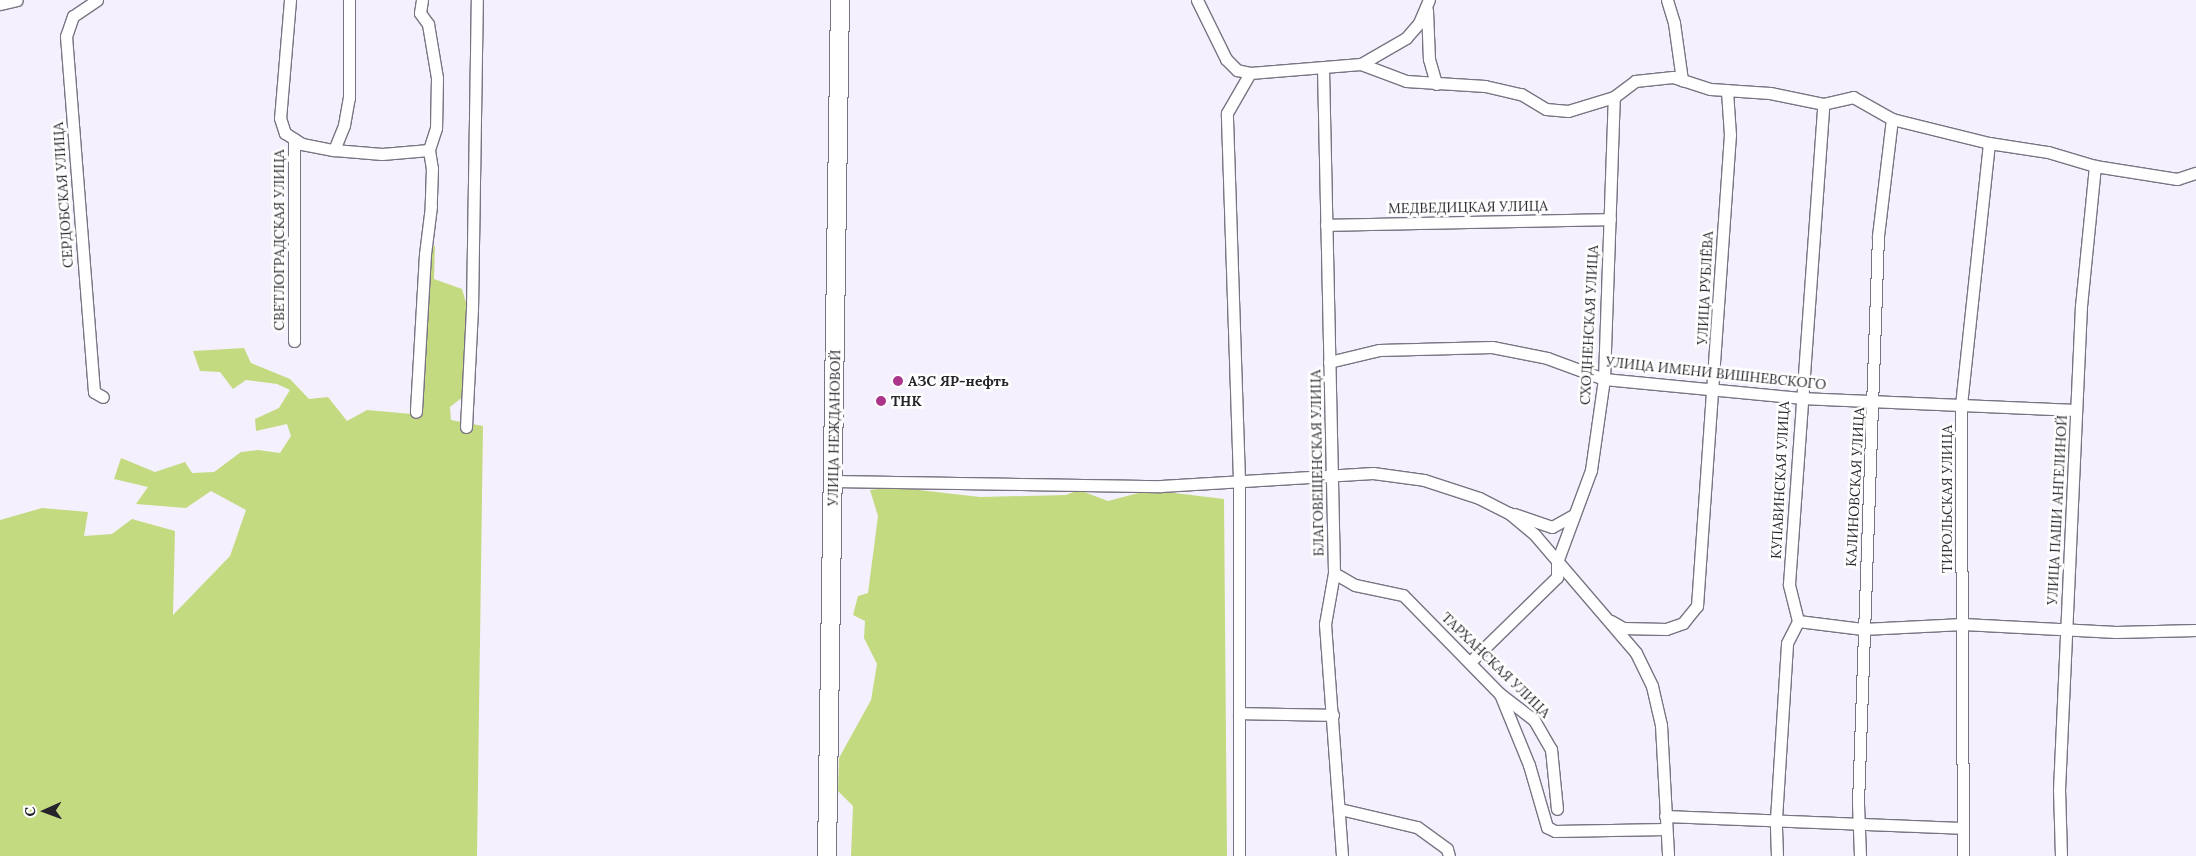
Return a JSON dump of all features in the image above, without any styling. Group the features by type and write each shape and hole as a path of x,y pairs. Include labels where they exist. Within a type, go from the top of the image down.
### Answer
{"highway":[{"name":"УЛИЦА НЕЖДАНОВОЙ","path":"827,856 840,0"}],"street":[{"path":"0,4 17,0"},
{"name":"СЕРДОБСКАЯ УЛИЦА","path":"97,0 73,16 66,36 94,392 103,397"},
{"path":"290,0 280,118 285,133 302,144 334,150 382,154 429,150"},
{"path":"334,150 344,125 349,98 349,0"},
{"path":"416,412 425,254 431,206 432,168 429,150 436,128 437,78 428,24 420,13 422,0"},
{"path":"466,427 472,309 477,0"},
{"path":"1197,0 1226,58 1237,70 1250,73 1361,64 1406,38 1428,4"},
{"path":"1667,0 1674,23 1682,80"},
{"path":"1428,4 1428,45 1431,72 1436,84"},
{"path":"1406,38 1428,45"},
{"path":"1361,64 1406,81 1484,86 1521,94 1546,109 1561,110 1614,97 1635,81 1673,77 1727,91 1770,93 1823,104 1853,97 1892,119 1989,143 2048,152 2096,166 2177,178 2196,173"},
{"name":"БЛАГОВЕЩЕНСКАЯ УЛИЦА","path":"1323,68 1334,573 1325,624 1342,856"},
{"path":"1239,856 1240,480 1227,113 1250,73"},
{"name":"УЛИЦА РУБЛЁВА","path":"1607,619 1623,628 1666,629 1683,623 1697,606 1714,389 1730,135 1727,91"},
{"name":"СХОДНЕНСКАЯ УЛИЦА","path":"1470,662 1557,577 1557,562 1572,516 1591,470 1604,379 1614,97"},
{"name":"КУПАВИНСКАЯ УЛИЦА","path":"1798,621 1789,584 1800,398 1805,370 1823,104"},
{"name":"КАЛИНОВСКАЯ УЛИЦА","path":"1860,856 1857,823 1863,629 1875,401 1878,236 1892,119"},
{"name":"СВЕТЛОГРАДСКАЯ УЛИЦА","path":"294,139 294,341"},
{"name":"ТИРОЛЬСКАЯ УЛИЦА","path":"1963,856 1961,828 1963,624 1961,405 1989,143"},
{"name":"УЛИЦА ПАШИ АНГЕЛИНОЙ","path":"2061,856 2058,790 2081,306 2096,166"},
{"name":"МЕДВЕДИЦКАЯ УЛИЦА","path":"1326,225 1610,220"},
{"name":"УЛИЦА ИМЕНИ ВИШНЕВСКОГО","path":"1329,362 1380,350 1492,347 1547,358 1604,379 1800,398 2076,410"},
{"path":"833,481 1102,486 1373,473 1424,480 1479,498 1510,513 1552,527 1572,516"},
{"path":"1510,513 1535,535 1636,652 1655,700 1661,726 1668,856"},
{"name":"ТАРХАНСКАЯ УЛИЦА","path":"1334,573 1355,585 1403,595 1499,693 1520,709 1545,734 1551,749 1557,809"},
{"path":"1777,856 1776,819 1787,643 1798,621 1863,629 1963,624 2066,630 2196,630"},
{"path":"1499,693 1511,718 1547,826 1555,830 1666,829"},
{"path":"1511,718 1520,709"},
{"path":"1239,713 1332,715"},
{"path":"1340,809 1417,827 1447,850 1449,856"},
{"path":"1665,816 1961,828"}],"green space":[{"path":"435,246 434,279 462,289 469,313 464,396 450,407 451,420 483,426 477,856 0,856 0,520 42,508 88,512 84,536 112,534 132,519 175,531 173,615 230,556 246,510 211,491 186,508 136,504 148,487 114,479 121,458 155,472 185,462 192,473 214,472 241,452 258,450 280,453 291,436 287,424 256,431 255,419 279,408 290,390 277,384 246,380 233,389 220,372 200,371 193,351 244,348 251,363 290,379 309,399 328,397 347,421 367,410 423,415 425,247"},
{"path":"893,487 980,497 1066,495 1079,490 1108,501 1150,490 1224,499 1227,856 851,856 853,806 838,791 839,758 871,700 877,664 864,638 865,621 853,615 858,596 868,593 878,516 870,490"}],"place":[{"name":"АЗС ЯР-нефть","path":"898,381"},
{"name":"ТНК","path":"881,401"}]}
